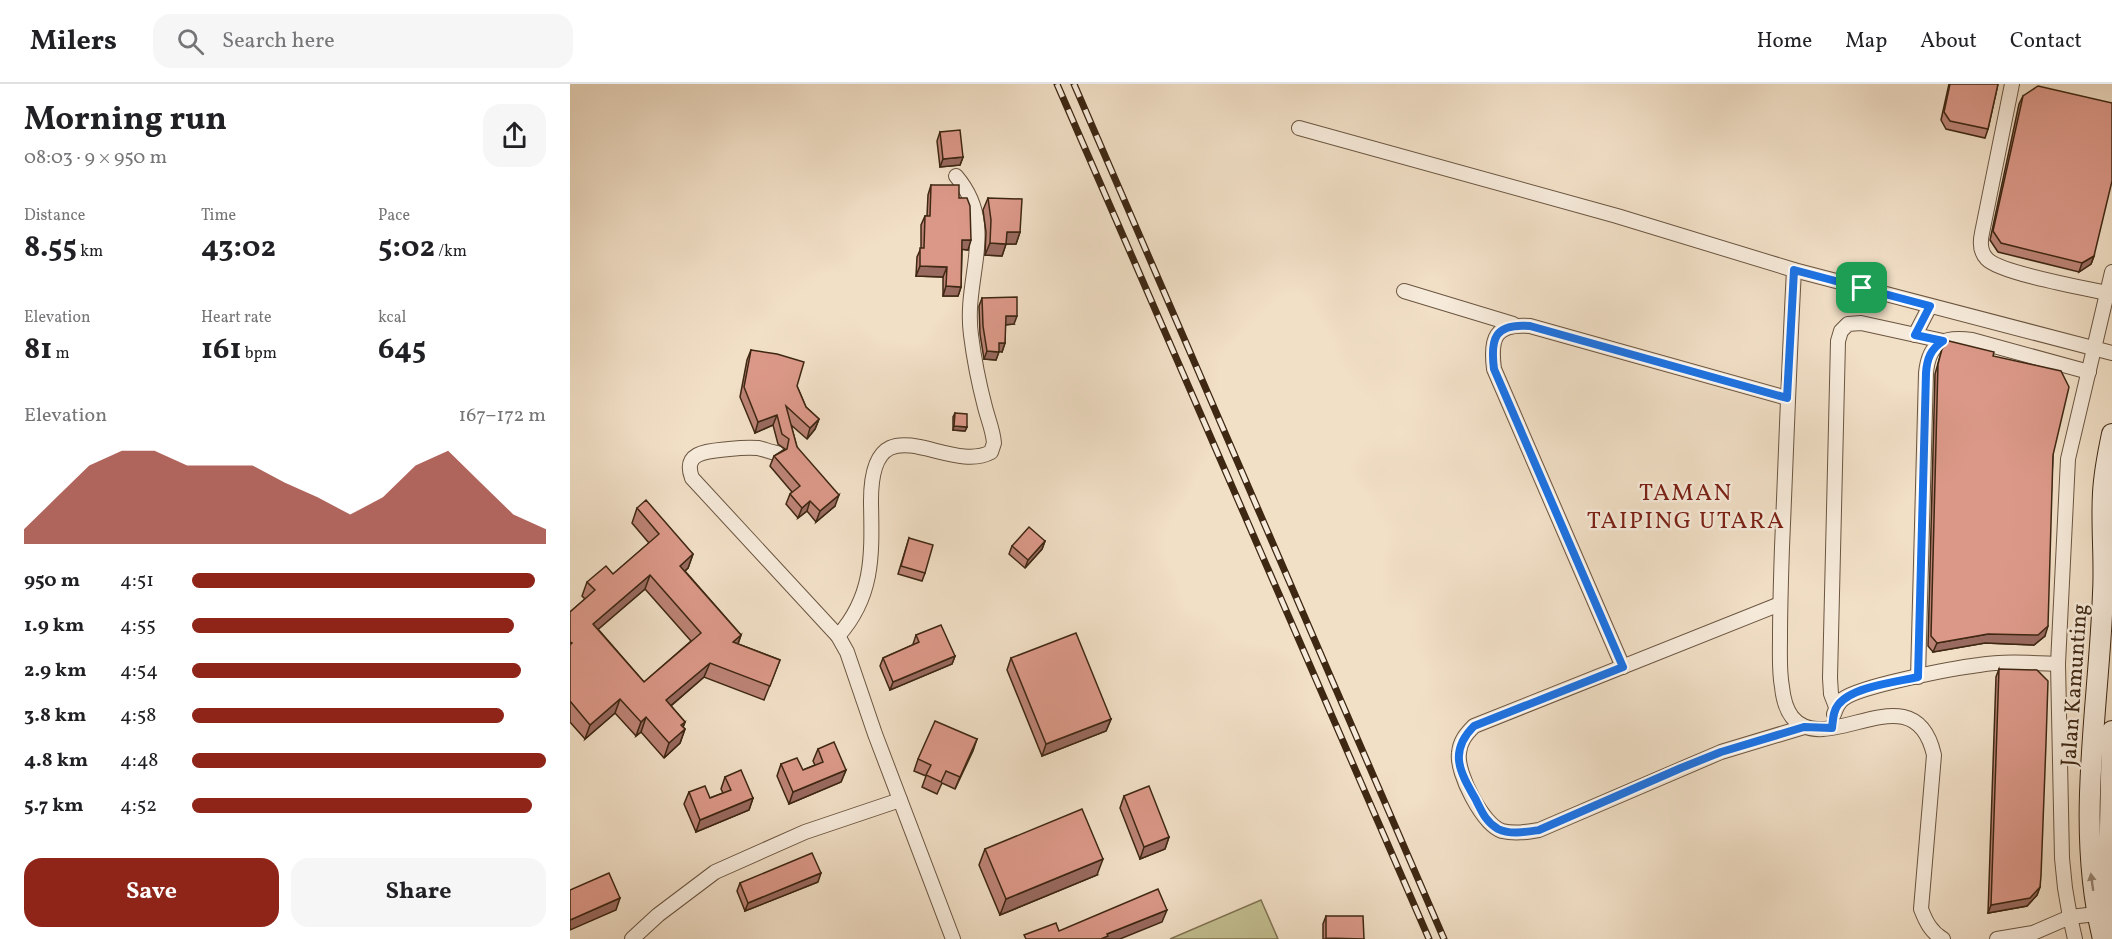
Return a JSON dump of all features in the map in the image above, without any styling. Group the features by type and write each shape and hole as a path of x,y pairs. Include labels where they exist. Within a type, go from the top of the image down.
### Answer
{"main road":[{"name":"Jalan Kamunting","path":"2103,939 2096,914 2091,872 2091,781 2103,593 2103,492 2112,434"},
{"path":"2108,939 2112,731"}],"street":[{"path":"2012,84 1980,242 1985,257 2001,268 2107,293"},
{"path":"1299,128 1617,216 1794,270 2112,353"},
{"path":"838,636 849,624 865,592 872,555 871,487 873,473 879,459 889,449 903,444 970,458 981,458 990,452 994,443 980,384 969,317 978,239 978,218 964,186 956,176"},
{"path":"1794,270 1780,604 1782,688 1792,717 1804,727"},
{"path":"2074,939 2062,858 2058,664 2068,459 2112,272"},
{"path":"1404,291 1513,324 1530,326 1787,398"},
{"path":"1915,335 1930,306"},
{"path":"1836,707 1831,694 1830,678 1838,341 1841,332 1848,324 1862,323 1943,341"},
{"path":"1513,324 1500,330 1494,340 1492,355 1494,369 1623,667"},
{"path":"1918,677 1926,373 1929,356 1936,345 1943,341 1961,338 2089,372"},
{"path":"777,453 758,448 708,451 697,454 691,460 689,468 692,478 838,636 847,652 953,939"},
{"path":"1780,604 1474,726 1463,737 1458,754 1461,773 1488,821 1501,830 1522,833 1539,830 1721,752 1804,727 1832,728 1874,718 1894,716 1909,719 1921,727 1930,738 1934,755 1921,909 1927,923 1936,935 1943,939"},
{"path":"1832,728 1836,707 1844,698 1855,692 1980,665 2058,664"},
{"path":"632,939 658,915 715,872 805,832 900,800"},
{"path":"1997,939 2033,933 2070,917 2096,914"}],"shaded area":[{"path":"1261,900 1278,939 1170,939"}],"building":[{"path":"1950,84 1998,84 1988,129 1950,121 1944,112"},
{"path":"2038,86 2112,103 2112,181 2094,256 2082,263 2001,243 1993,231 2023,96"},
{"path":"960,130 963,157 943,159 940,132"},
{"path":"931,185 959,185 959,198 967,198 970,206 971,240 962,240 961,287 946,286 947,267 920,266 920,248 924,248 925,216 930,216"},
{"path":"988,198 1022,199 1020,232 1007,232 1006,244 990,243 991,220"},
{"path":"1017,297 1017,316 1006,316 1005,343 999,343 999,352 987,351 982,298"},
{"path":"1949,341 1994,352 1993,356 2061,371 2069,387 2053,455 2048,626 2038,635 1988,634 1937,643 1931,636 1938,364 1942,349"},
{"path":"751,350 777,354 804,362 797,386 806,407 819,419 810,428 786,406 797,447 839,495 820,511 810,501 802,508 790,494 800,486 774,456 787,449 789,439 782,434 777,415 758,422 744,387"},
{"path":"955,413 967,414 967,427 954,426"},
{"path":"646,500 693,554 680,566 741,635 733,642 780,660 770,686 710,663 666,700 685,722 681,725 685,729 669,743 646,717 641,722 620,699 590,725 570,701 570,645 572,643 570,642 570,612 595,590 587,582 606,566 613,574 659,534 637,508","holes":["650,575 701,633 644,682 593,624"]},
{"path":"1029,527 1045,541 1028,560 1012,546"},
{"path":"909,538 933,545 925,573 901,566"},
{"path":"941,625 955,656 893,682 883,658 919,642 916,635"},
{"path":"1076,633 1111,719 1046,744 1011,658"},
{"path":"1999,669 2037,670 2048,681 2046,743 2040,887 2030,898 1991,905"},
{"path":"935,721 977,739 960,777 946,771 941,782 926,775 931,765 918,759"},
{"path":"834,742 846,770 793,792 781,764 797,758 803,770 823,762 818,749"},
{"path":"741,770 753,798 700,820 689,792 705,786 710,798 731,790 725,777"},
{"path":"1149,786 1169,837 1144,847 1124,796"},
{"path":"1082,809 1103,859 1006,899 985,849"},
{"path":"812,853 821,873 748,903 740,883"},
{"path":"609,873 620,898 570,920 570,890"},
{"path":"1158,889 1167,910 1107,934 1108,936 1101,939 1026,939 1024,935 1056,923 1059,931"},
{"path":"1326,916 1363,916 1364,939 1326,938"}],"railway":[{"path":"1057,84 1429,939"},
{"path":"1074,84 1444,939"}],"district":[{"name":"TAMAN TAIPING UTARA","path":"1686,506"}],"route":[{"path":"1794,270 1862,288 1930,306 1915,335 1943,341 1932,350 1926,364 1918,677 1855,692 1844,698 1836,707 1832,728 1804,727 1721,752 1539,830 1522,833 1501,830 1488,821 1461,773 1458,754 1463,737 1474,726 1623,667 1494,369 1492,355 1494,340 1500,330 1513,324 1530,326 1787,398 1794,270"}]}
